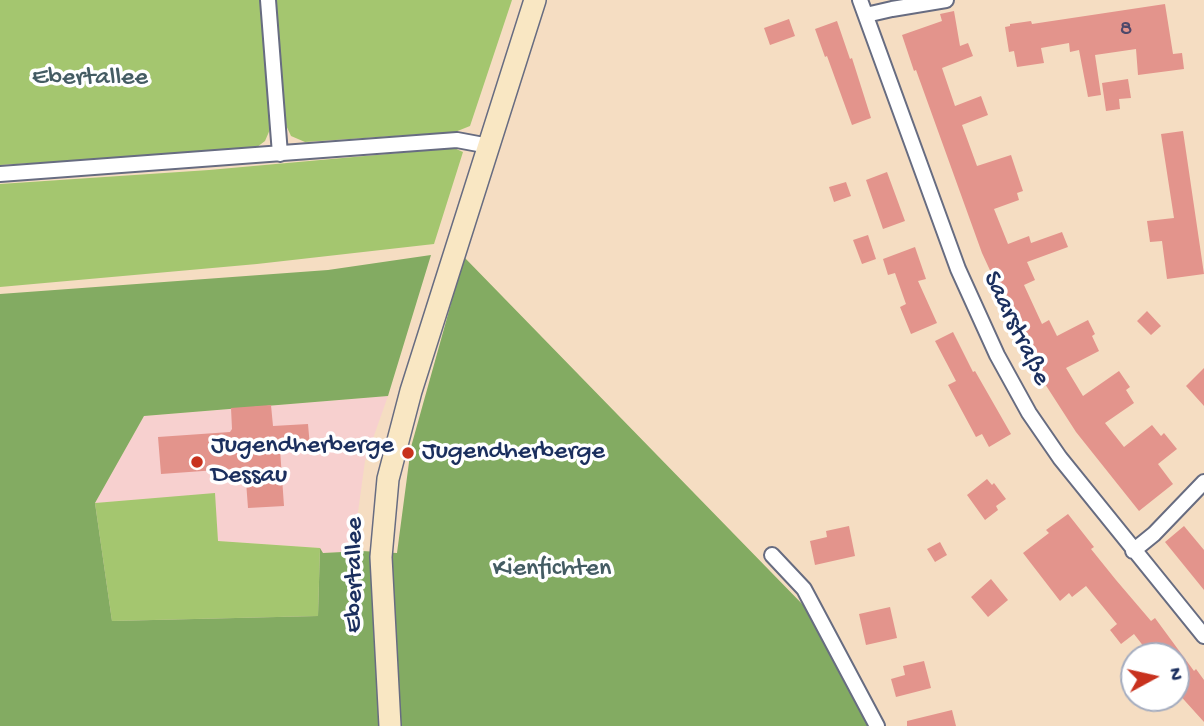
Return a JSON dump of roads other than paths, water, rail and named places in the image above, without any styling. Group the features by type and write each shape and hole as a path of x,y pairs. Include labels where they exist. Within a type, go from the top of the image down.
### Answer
{"street":[{"path":"268,0 281,155"},
{"name":"Ebertallee","path":"390,726 381,557 388,479 411,391 535,0"},
{"name":"Saarstraße","path":"860,0 958,269 981,322 1042,432 1133,551 1204,636"},
{"path":"866,15 946,0"},
{"path":"0,174 457,140 489,146"},
{"path":"1133,551 1154,534 1204,482"},
{"path":"772,555 804,589 877,726"}],"place":[{"name":"Jugendherberge","path":"408,453"},
{"name":"Jugendherberge Dessau","path":"197,462"}],"park label":[{"name":"Kienfichten","path":"552,570"}]}
